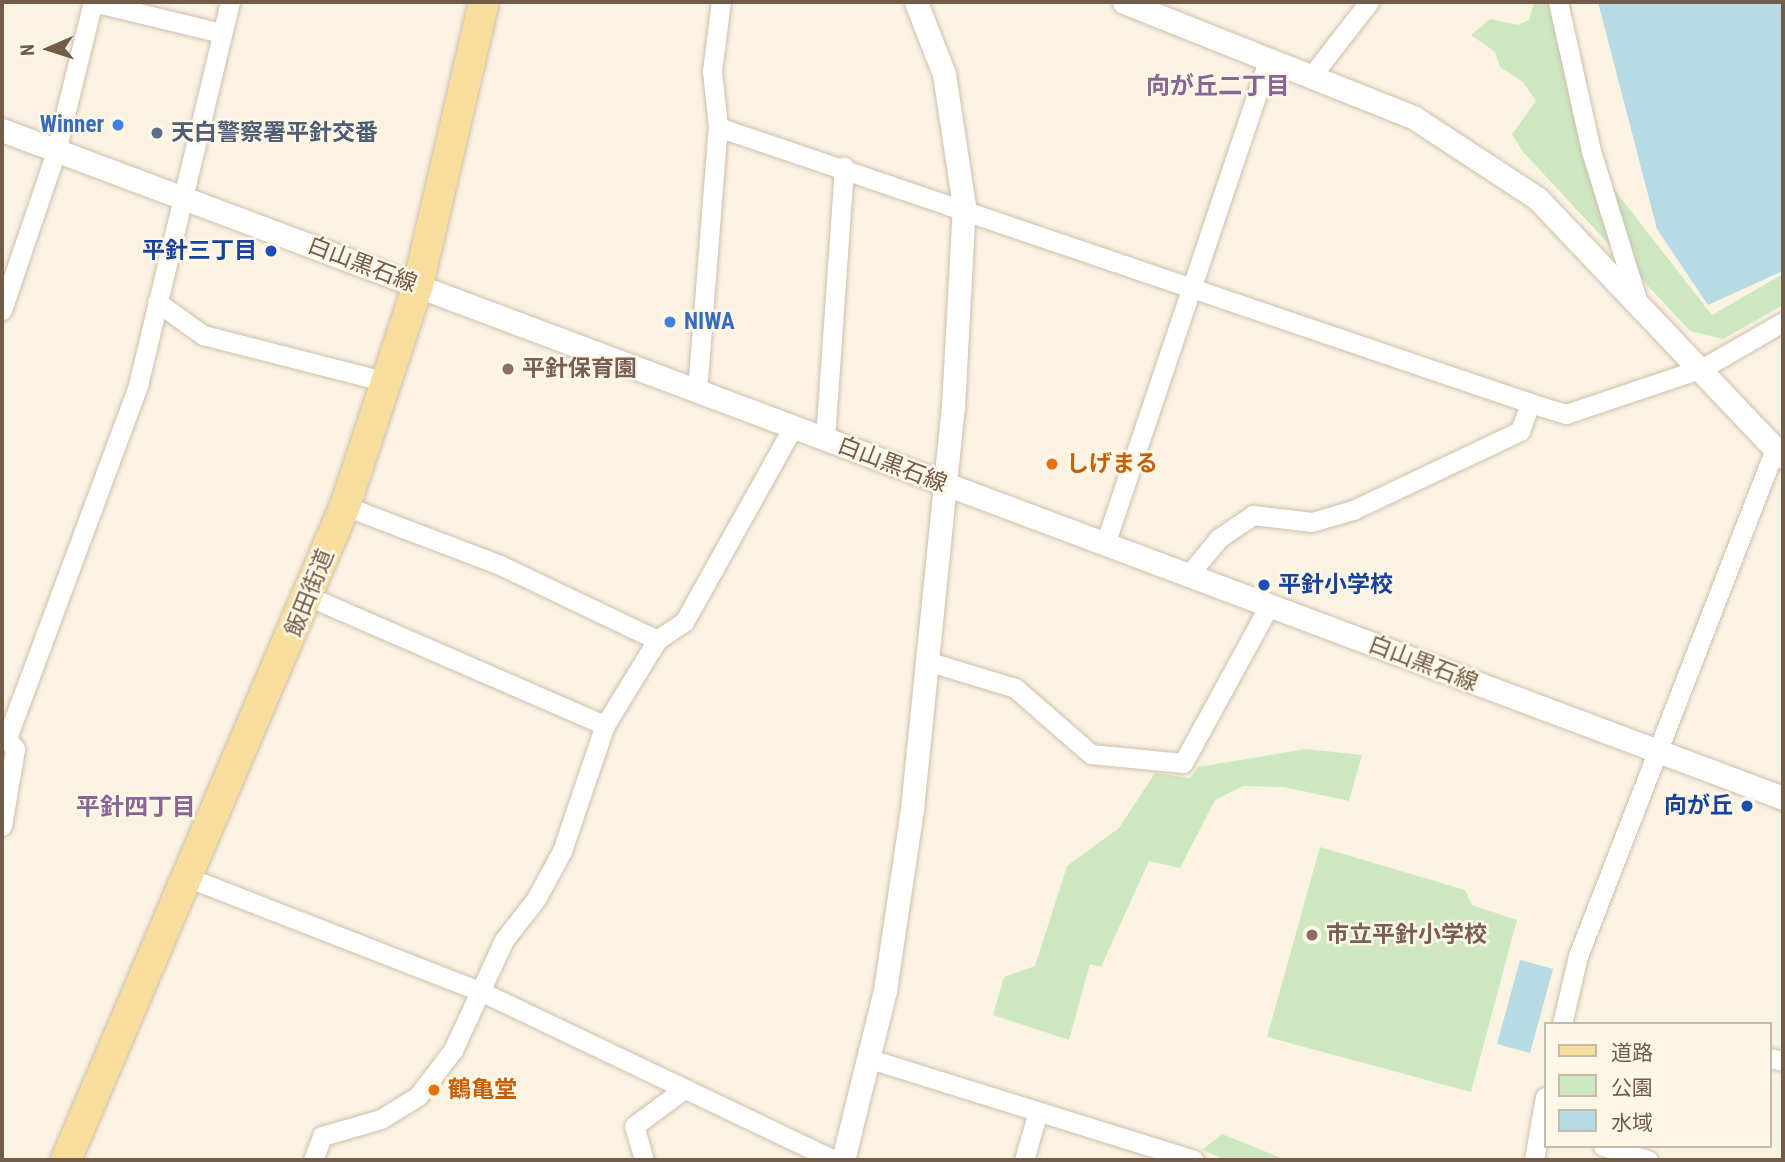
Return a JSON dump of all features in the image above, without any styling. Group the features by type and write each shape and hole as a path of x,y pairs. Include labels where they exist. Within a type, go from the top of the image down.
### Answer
{"main road":[{"name":"飯田街道","path":"66,1160 310,597 345,506 418,285 484,2"}],"street":[{"path":"2,310 56,151 93,2 221,33"},
{"path":"2,826 15,749 7,738 138,385 180,199 230,2"},
{"path":"697,391 718,127 712,71 721,2"},
{"path":"843,1160 886,990 930,662 964,206 944,74 916,2"},
{"path":"1313,74 1369,2"},
{"path":"1558,2 1591,151 1637,300"},
{"path":"1134,4 1313,74 1413,117 1537,198 1703,368 1779,453 1578,956 1562,1022"},
{"path":"1105,544 1195,290 1269,58"},
{"path":"718,127 964,206 1195,290 1566,414 1703,368 1783,322"},
{"name":"白山黒石線","path":"2,130 944,486 1105,544 1186,577 1783,798"},
{"path":"825,439 844,167"},
{"path":"157,302 203,335 388,382"},
{"path":"1186,577 1219,538 1253,515 1312,522 1353,510 1520,430 1530,403"},
{"path":"313,1160 323,1136 381,1119 418,1096 453,1050 504,940 536,900 562,851 605,725 657,640 684,622 793,427"},
{"path":"345,506 500,565 657,640"},
{"path":"310,597 605,725"},
{"path":"930,662 1014,688 1091,754 1183,763 1269,606"},
{"path":"187,877 480,991 834,1160"},
{"path":"870,1059 1037,1115 1188,1159"},
{"path":"643,1160 634,1126 684,1089"},
{"path":"1534,1160 1544,1107"},
{"path":"1024,1160 1037,1115"},
{"path":"1609,1148 1647,1160"}],"green space":[{"path":"1534,2 1553,2 1585,152 1712,315 1783,274 1783,305 1723,339 1690,331 1523,152 1512,134 1536,101 1523,82 1500,67 1495,52 1471,35 1490,19 1518,25 1529,20"},
{"path":"1306,749 1362,755 1349,801 1284,787 1243,786 1215,800 1180,868 1149,861 1101,967 1090,964 1069,1040 993,1015 1004,977 1035,966 1067,866 1119,828 1155,773 1190,778 1198,767"},
{"path":"1320,847 1465,890 1472,905 1517,920 1471,1092 1267,1037"},
{"path":"1222,1134 1286,1160 1226,1160 1202,1150"}],"water":[{"path":"1598,2 1783,2 1783,271 1708,305 1657,229"},
{"path":"1520,960 1553,969 1530,1053 1497,1044"}],"place":[{"name":"Winner","path":"118,125"},
{"name":"天白警察署平針交番","path":"157,133"},
{"name":"平針三丁目","path":"271,251"},
{"name":"NIWA","path":"670,322"},
{"name":"平針保育園","path":"508,369"},
{"name":"しげまる","path":"1052,464"},
{"name":"平針小学校","path":"1264,585"},
{"name":"向が丘","path":"1747,806"},
{"name":"市立平針小学校","path":"1312,935"},
{"name":"鶴亀堂","path":"434,1090"}],"district":[{"name":"向が丘二丁目","path":"1218,87"},
{"name":"平針四丁目","path":"136,808"}]}
